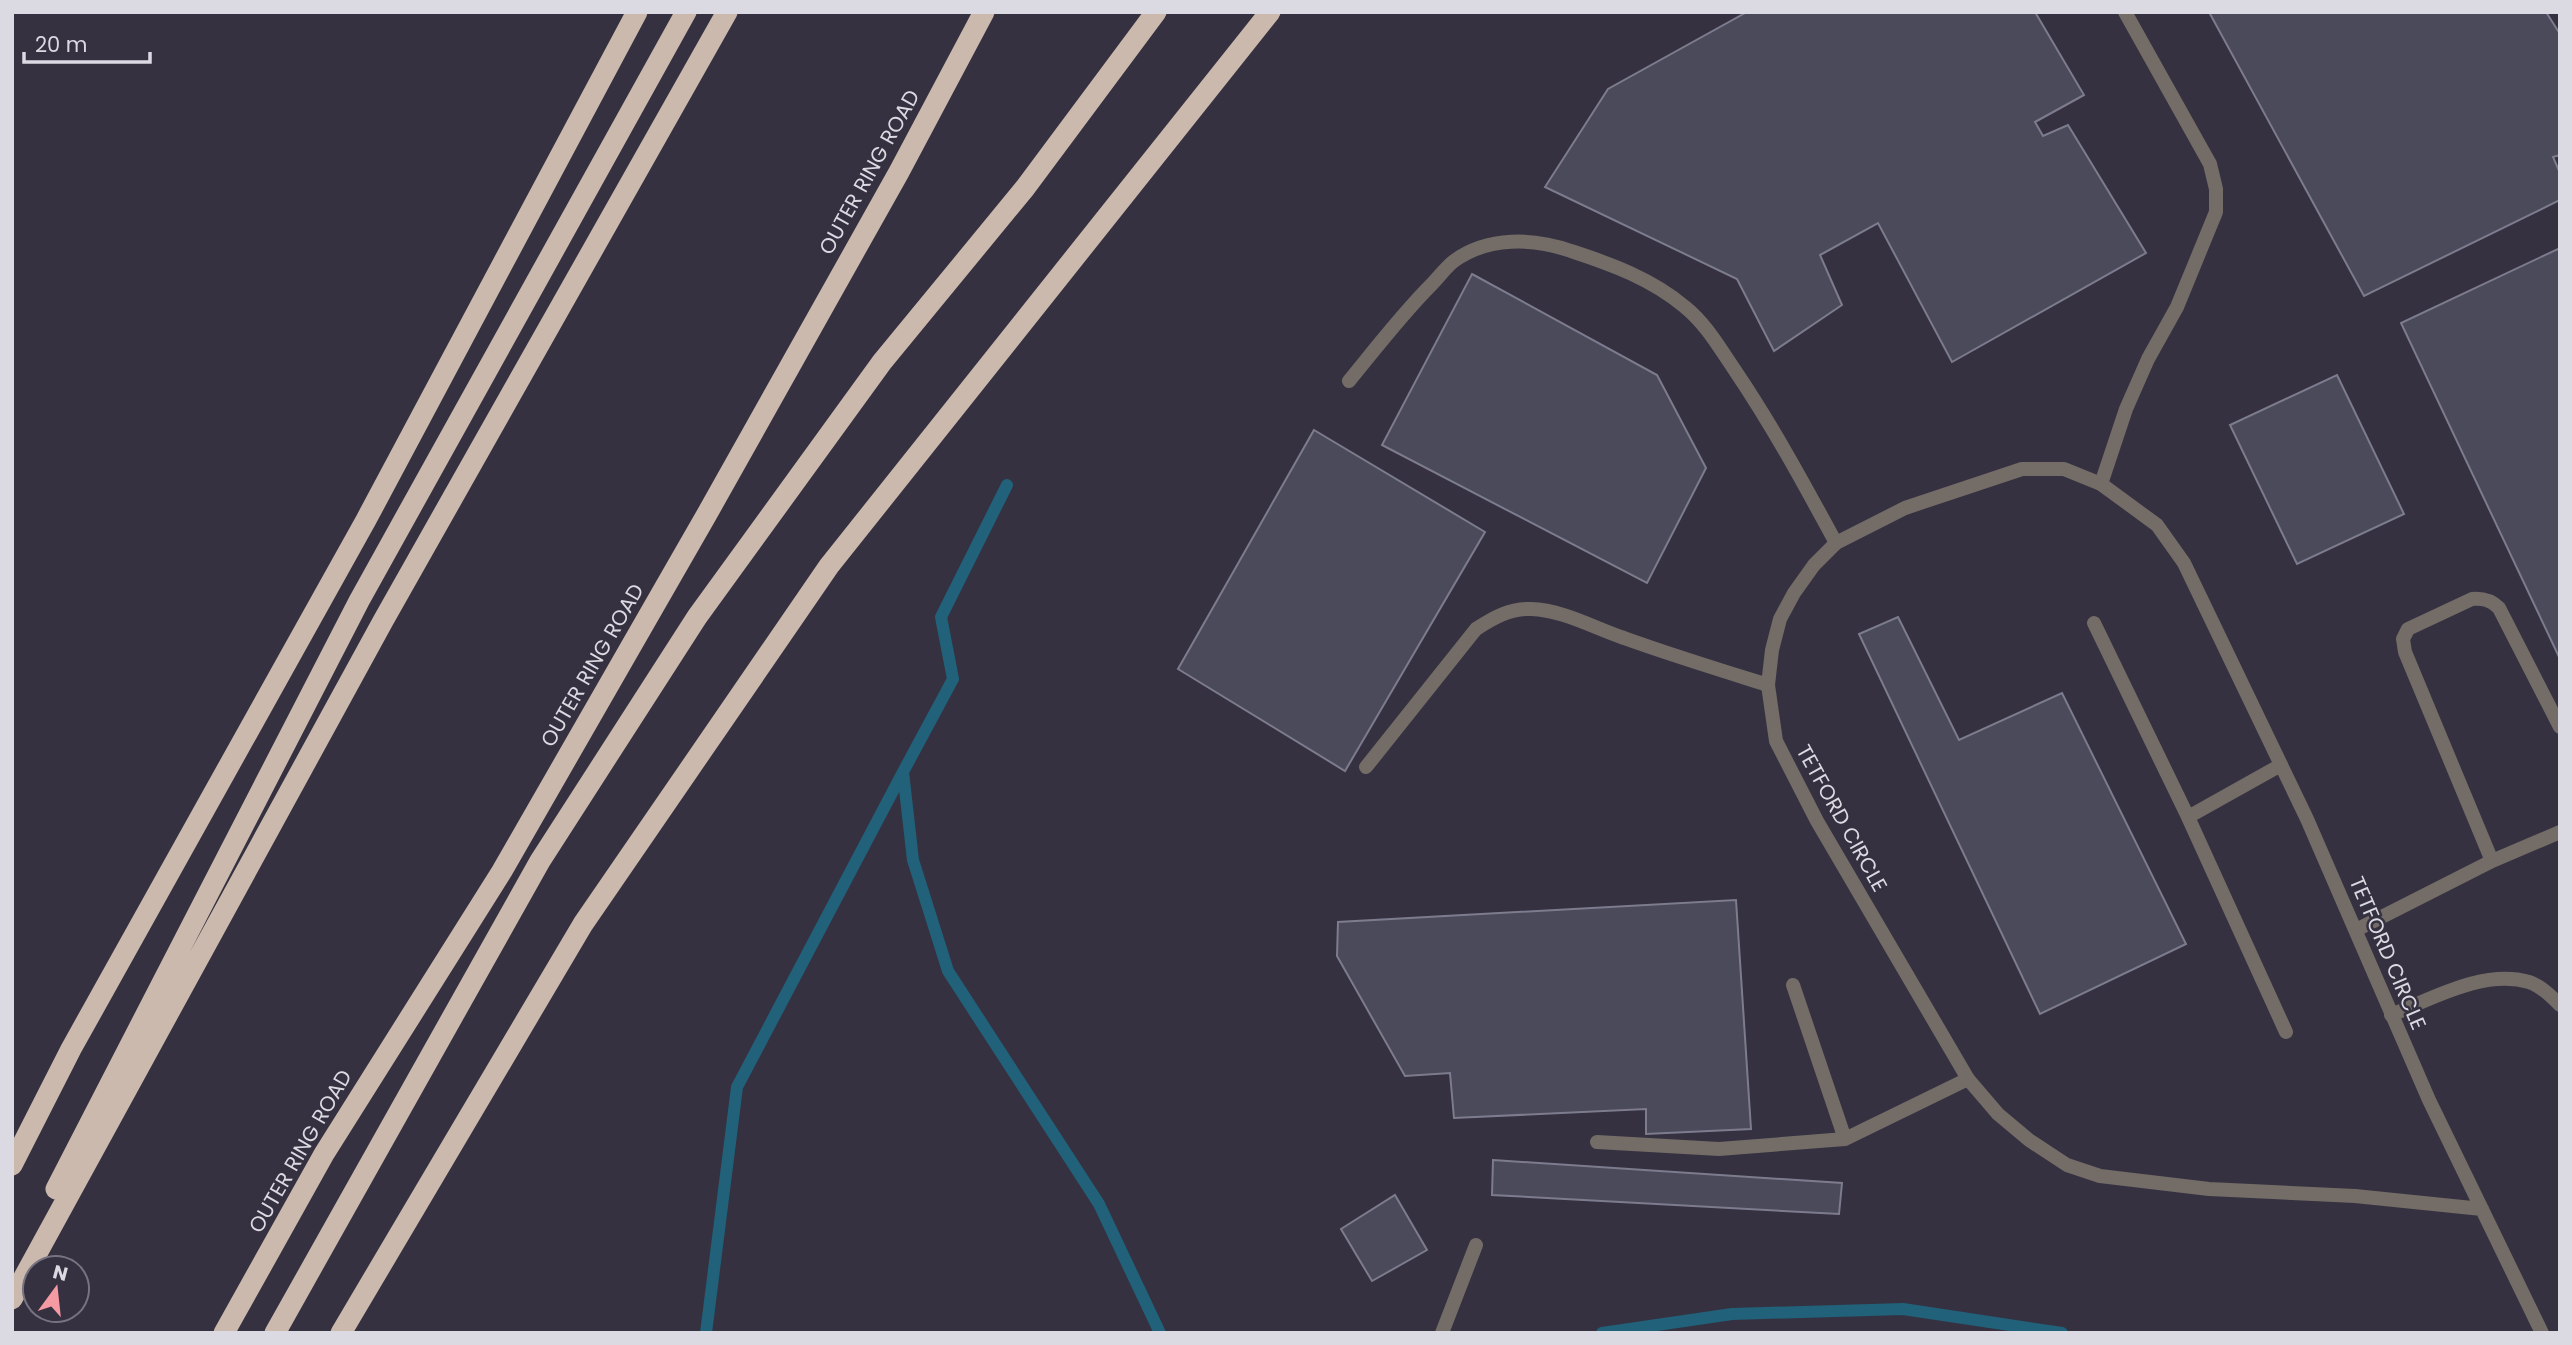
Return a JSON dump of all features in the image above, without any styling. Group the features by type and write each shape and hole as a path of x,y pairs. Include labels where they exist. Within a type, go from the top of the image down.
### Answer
{"highway":[{"path":"12,1165 71,1049 366,520 636,12"},
{"path":"12,1275 359,601 686,12"},
{"path":"12,1299 383,621 727,12"},
{"name":"OUTER RING ROAD","path":"224,1333 324,1154 502,871 892,184 984,12"},
{"path":"275,1333 540,861 696,617 882,362 1025,188 1156,12"},
{"path":"341,1333 583,924 829,566 1270,12"}],"street":[{"path":"2101,484 2126,409 2148,359 2177,307 2216,212 2216,189 2210,164 2125,12"},
{"path":"1349,381 1415,300 1454,261 1473,251 1496,244 1516,241 1548,243 1630,272 1686,307 1706,327 1771,423 1836,543"},
{"name":"TETFORD CIRCLE","path":"2482,1209 2355,1196 2209,1189 2100,1176 2067,1165 2029,1140 1998,1114 1968,1079 1817,821 1776,741 1768,685 1772,650 1780,620 1794,593 1814,565 1836,543 1905,508 2022,469 2064,469 2101,484 2157,525 2184,563 2281,765 2391,1014 2542,1333"},
{"path":"2492,861 2405,652 2405,633 2408,629 2472,599 2493,602 2499,608 2560,727"},
{"path":"1366,767 1476,629 1512,610 1555,612 1623,638 1768,685"},
{"path":"2095,623 2188,817 2286,1032"},
{"path":"2188,817 2281,765"},
{"path":"2356,930 2492,861 2560,832"},
{"path":"2391,1014 2471,984 2502,979 2529,982 2546,991 2560,1005"},
{"path":"1793,985 1845,1139"},
{"path":"1597,1142 1719,1149 1845,1139 1968,1079"},
{"path":"1443,1331 1476,1245"}],"building":[{"path":"1747,12 2035,12 2084,95 2035,122 2043,136 2068,125 2146,253 1952,362 1878,223 1820,255 1842,305 1774,351 1737,279 1545,187 1608,89"},
{"path":"2209,12 2546,12 2560,34 2560,155 2553,157 2560,173 2560,200 2364,296"},
{"path":"2560,248 2560,659 2401,323"},
{"path":"1472,274 1657,375 1706,468 1647,583 1382,445"},
{"path":"2337,375 2404,514 2297,564 2230,425"},
{"path":"1314,430 1485,532 1345,771 1178,669"},
{"path":"1898,617 1959,740 2062,693 2186,944 2040,1014 1859,634"},
{"path":"1736,900 1751,1129 1646,1134 1646,1109 1454,1118 1450,1073 1405,1076 1337,956 1338,922"},
{"path":"1493,1160 1842,1183 1839,1214 1492,1195"},
{"path":"1395,1195 1427,1250 1372,1281 1341,1229"}],"waterway":[{"path":"1007,485 941,617 953,679 903,772 913,860 948,971 1099,1204 1160,1333"},
{"path":"706,1333 737,1087 903,772"},
{"path":"1602,1333 1732,1314 1903,1309 2062,1333"}]}
